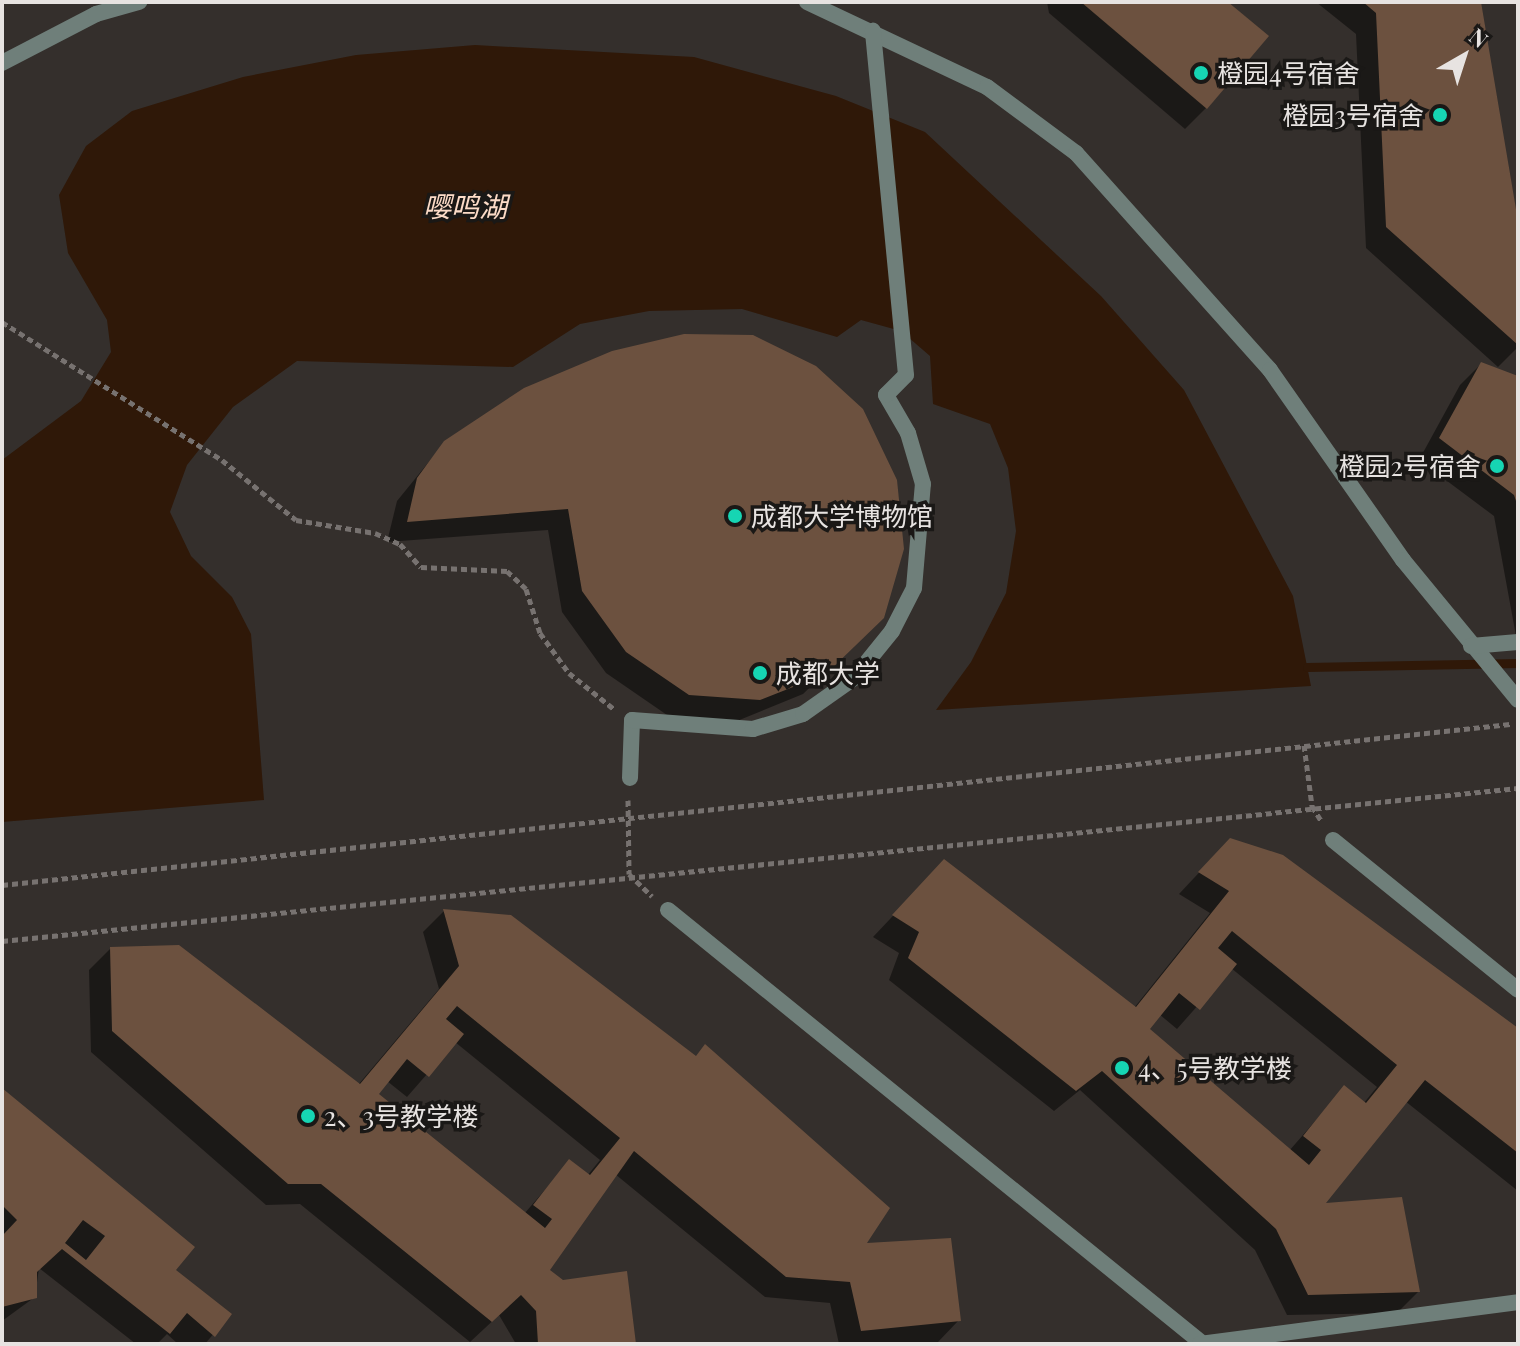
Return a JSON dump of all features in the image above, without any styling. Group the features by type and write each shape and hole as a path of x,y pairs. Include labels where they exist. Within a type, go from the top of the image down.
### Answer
{"lane":[{"path":"2,63 96,14 139,2"},
{"path":"807,2 987,87 1076,153 1270,370 1473,648 1518,700"},
{"path":"630,778 632,720 753,729 803,714 854,678 892,631 914,588 922,538 923,484 908,433 886,395 906,375 876,90 873,31"},
{"path":"1473,648 1518,642"},
{"path":"1333,840 1518,990"},
{"path":"668,910 1202,1344 1263,1341 1518,1302"}],"path":[{"path":"2,322 222,460 296,520 375,533 400,544 421,567 507,571 526,589 540,633 569,673 632,720"},
{"path":"2,885 625,821 1518,723"},
{"path":"1304,745 1312,806 1333,840"},
{"path":"630,778 625,821 629,874 668,910"},
{"path":"2,941 629,874 1518,788"}],"water":[{"name":"嘤鸣湖","path":"475,45 694,57 836,96 925,132 1101,296 1184,390 1293,596 1311,686 936,710 971,662 1006,593 1016,531 1008,468 990,424 933,404 930,356 901,331 861,320 837,337 742,309 649,311 580,324 513,367 297,361 233,407 187,465 170,512 191,556 232,597 251,634 264,800 2,822 2,460 81,401 111,352 107,320 68,253 59,195 86,146 132,111 243,77 356,55"}],"building":[{"name":"橙园4号宿舍","path":"1081,2 1228,2 1269,36 1207,109"},
{"name":"橙园3号宿舍","path":"1363,2 1481,2 1518,221 1518,345 1386,227 1376,13"},
{"name":"成都大学博物馆","path":"684,334 753,335 816,366 863,409 897,480 904,549 884,618 826,674 760,700 689,695 626,652 582,591 568,509 407,522 417,478 444,441 524,388 612,351"},
{"name":"橙园2号宿舍","path":"1481,362 1518,376 1518,507 1514,495 1439,438"},
{"name":"4、5号教学楼","path":"1230,838 1283,855 1518,1028 1518,1153 1425,1080 1326,1203 1402,1197 1420,1292 1308,1295 1276,1229 1102,1071 1076,1091 908,958 919,932 892,915 944,859 1136,1007 1229,891 1198,872","holes":["1232,931 1397,1065 1366,1103 1344,1085 1303,1136 1321,1150 1309,1165 1150,1029 1179,993 1200,1010 1237,964 1218,948"]},
{"name":"2、3号教学楼","path":"443,909 511,915 696,1056 705,1044 890,1208 867,1243 951,1238 961,1321 861,1331 850,1282 786,1277 634,1151 550,1270 563,1280 627,1271 636,1344 538,1344 536,1311 521,1295 492,1322 321,1184 288,1184 112,1031 110,947 179,945 360,1084 459,966","holes":["457,1006 620,1138 590,1175 569,1159 533,1205 552,1219 545,1228 379,1094 407,1059 429,1077 464,1034 446,1019"]},
{"path":"2,1088 195,1247 176,1270 232,1314 215,1337 187,1313 170,1334 62,1249 37,1272 37,1298 2,1307 2,1236 17,1220 2,1205","holes":["83,1220 105,1236 86,1260 65,1243"]}],"waterway":[{"path":"1307,667 1518,663"}],"place":[{"name":"橙园4号宿舍","path":"1201,73"},
{"name":"橙园3号宿舍","path":"1440,115"},
{"name":"橙园2号宿舍","path":"1497,466"},
{"name":"成都大学博物馆","path":"735,516"},
{"name":"成都大学","path":"760,673"},
{"name":"4、5号教学楼","path":"1122,1068"},
{"name":"2、3号教学楼","path":"308,1116"}]}
